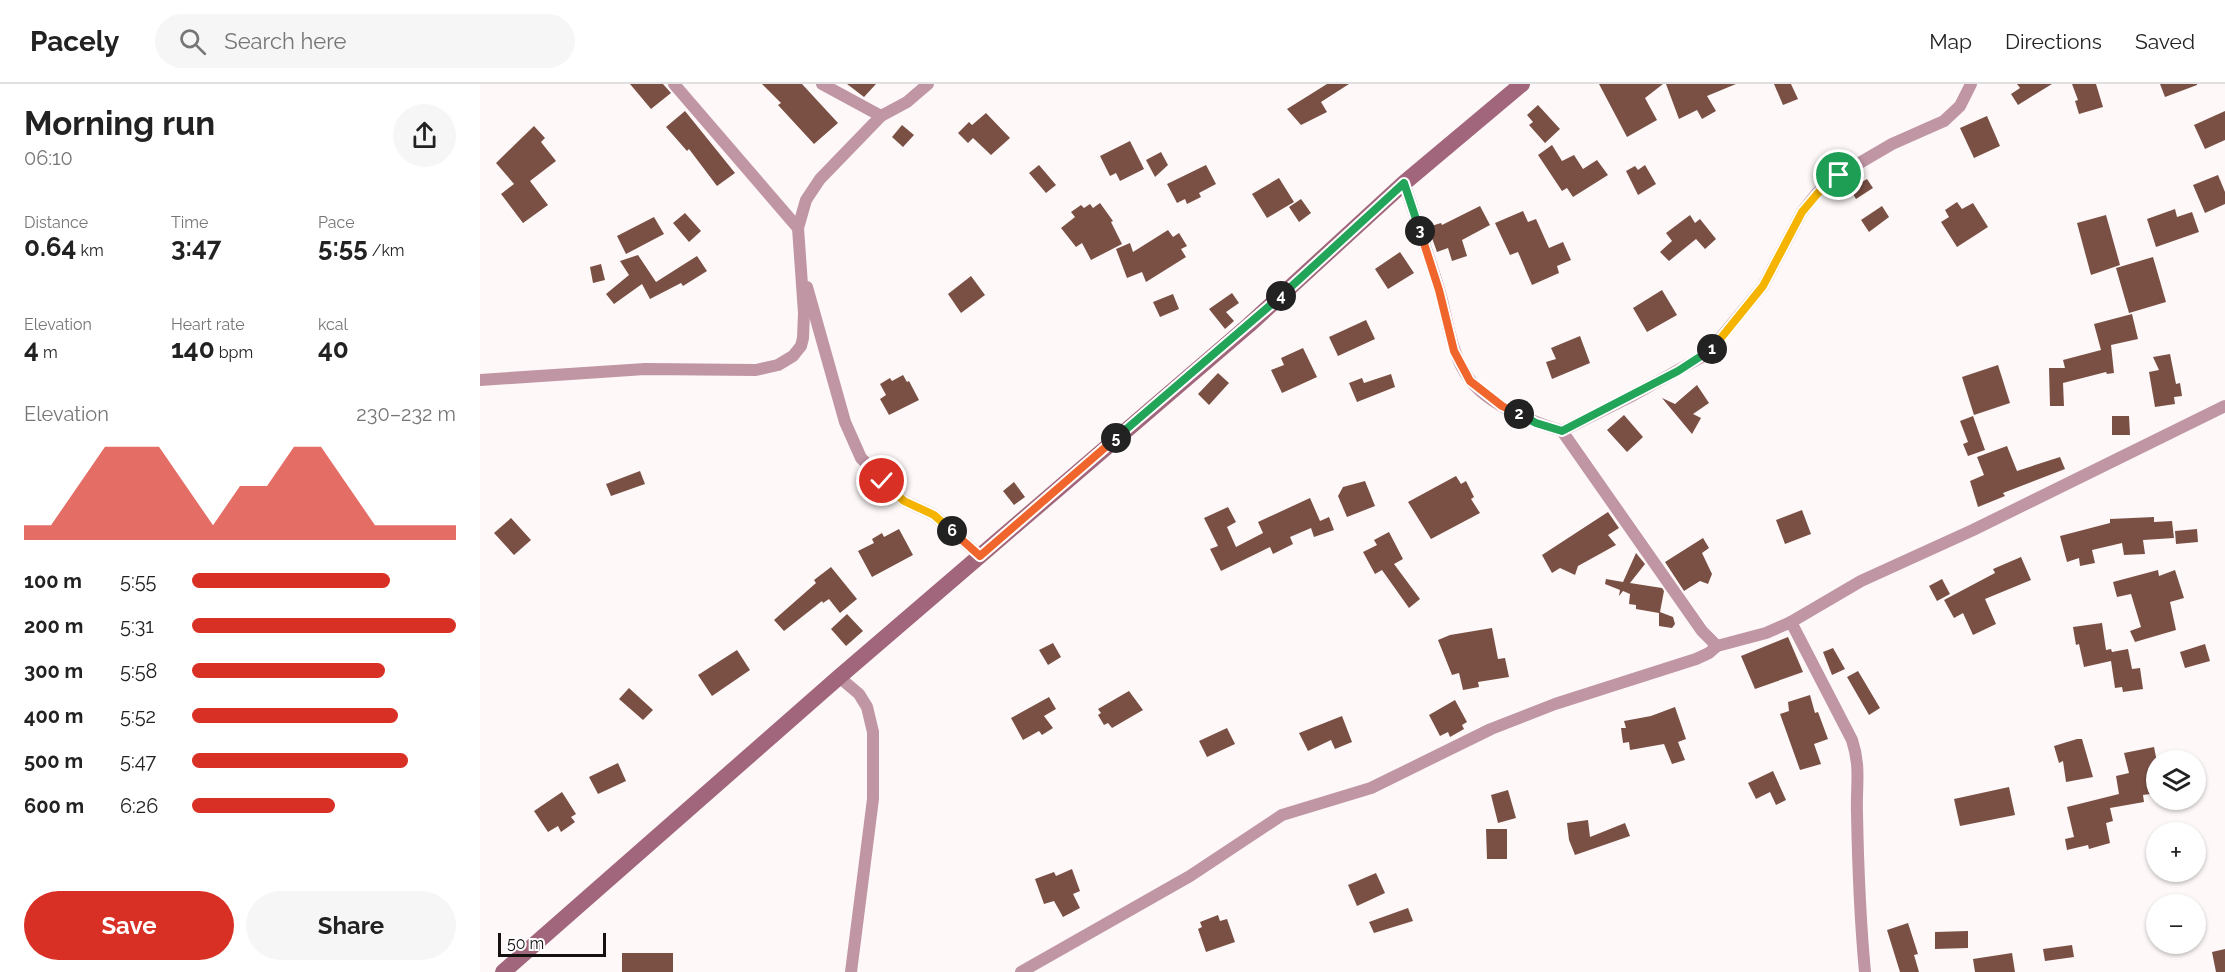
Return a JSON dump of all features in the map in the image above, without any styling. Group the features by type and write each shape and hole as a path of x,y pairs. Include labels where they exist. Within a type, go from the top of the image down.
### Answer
{"street":[{"path":"674,84 798,228"},
{"path":"822,84 881,116"},
{"path":"480,380 645,369 756,370 778,365 793,356 801,346 804,313 798,228 806,200 820,179 881,116 907,102 927,84"},
{"path":"503,972 839,677 1249,325 1404,183 1522,84"},
{"path":"1562,431 1630,397 1707,354 1763,286 1802,212 1818,193 1839,175 1892,144 1944,121 1960,106 1971,84"},
{"path":"1404,183 1439,290 1454,351 1470,381 1502,406 1536,423 1562,431 1702,631 1717,646"},
{"path":"801,265 845,422 861,458 904,501 934,515 980,556"},
{"path":"801,346 824,345"},
{"path":"1021,972 1190,876 1282,815 1371,788 1491,729 1555,704 1696,659 1717,646 1766,633 1791,622 1861,581 1972,530 2225,406"},
{"path":"1791,622 1852,740 1858,759 1857,830 1865,972"},
{"path":"839,677 859,694 867,707 873,732 873,799 851,972"}],"building":[{"path":"630,84 663,84 671,93 651,109"},
{"path":"762,84 802,84 838,123 814,144 778,105 781,103"},
{"path":"847,84 876,84 864,97"},
{"path":"1327,84 1349,84 1321,102 1327,112 1301,125 1287,109"},
{"path":"1599,84 1663,84 1645,98 1657,120 1627,137"},
{"path":"1666,84 1736,84 1707,96 1716,111 1702,119 1697,110 1679,119"},
{"path":"1774,84 1791,84 1798,99 1783,105"},
{"path":"2017,84 2052,84 2018,105 2011,94 2020,88"},
{"path":"2072,84 2096,84 2103,107 2079,114 2075,101 2078,100"},
{"path":"2160,84 2197,84 2197,85 2165,97"},
{"path":"1538,105 1560,129 1545,143 1529,125 1533,122 1527,115"},
{"path":"685,111 735,173 717,186 689,149 687,151 666,127"},
{"path":"2225,111 2225,140 2205,149 2194,125"},
{"path":"986,113 1010,138 991,155 973,138 968,143 958,133 969,122 972,125"},
{"path":"1987,116 2000,146 1974,158 1960,128"},
{"path":"902,125 914,135 903,147 892,137"},
{"path":"534,126 545,138 541,142 556,161 530,181 548,205 523,223 501,194 514,184 496,163"},
{"path":"1130,141 1144,169 1120,181 1116,173 1110,176 1100,156"},
{"path":"1552,145 1562,161 1574,155 1583,169 1597,160 1608,175 1573,197 1567,188 1562,191 1538,155"},
{"path":"1161,152 1168,165 1155,177 1146,160"},
{"path":"1039,165 1056,185 1046,193 1029,173"},
{"path":"1206,165 1216,184 1199,193 1201,197 1187,204 1185,199 1177,203 1167,184"},
{"path":"1645,165 1656,184 1638,195 1626,171 1635,166 1638,170"},
{"path":"2218,175 2225,192 2225,204 2205,213 2193,185"},
{"path":"1279,178 1294,202 1267,218 1252,194"},
{"path":"1867,179 1873,188 1856,199 1850,189"},
{"path":"1301,199 1311,213 1299,222 1289,207"},
{"path":"1957,202 1962,209 1973,203 1988,227 1957,247 1941,222 1949,217 1945,210"},
{"path":"1100,203 1113,221 1111,222 1122,244 1091,260 1082,243 1076,247 1061,228 1075,217 1071,212 1081,205 1084,208 1090,204 1093,208"},
{"path":"1480,206 1490,225 1462,240 1467,256 1452,261 1448,248 1437,252 1428,227 1441,223 1442,225"},
{"path":"1882,206 1889,217 1869,232 1861,220"},
{"path":"2175,209 2177,217 2192,212 2199,232 2156,247 2147,219"},
{"path":"1523,211 1528,222 1536,219 1549,248 1563,242 1571,260 1557,266 1559,273 1532,285 1518,252 1510,255 1495,223"},
{"path":"685,213 701,231 689,242 673,223"},
{"path":"1690,215 1695,223 1700,219 1716,239 1705,249 1696,239 1669,261 1660,252 1672,241 1666,233"},
{"path":"2106,215 2120,265 2091,275 2077,223"},
{"path":"654,217 664,234 626,254 617,236"},
{"path":"1168,230 1173,237 1179,233 1187,246 1181,249 1186,257 1146,282 1142,272 1127,278 1116,249 1130,243 1133,252"},
{"path":"1400,252 1414,273 1388,289 1375,269"},
{"path":"638,255 656,282 697,256 707,271 683,286 681,283 650,299 642,284 614,304 606,294 629,275 620,261"},
{"path":"2153,257 2166,302 2129,313 2116,268"},
{"path":"601,264 605,280 593,283 590,267"},
{"path":"971,276 985,295 961,313 948,294"},
{"path":"1662,290 1677,315 1647,332 1633,308"},
{"path":"1232,293 1239,303 1226,312 1234,321 1225,329 1209,309"},
{"path":"1173,294 1179,309 1160,317 1153,302"},
{"path":"2132,314 2138,339 2111,345 2114,373 2107,374 2106,372 2063,383 2064,406 2050,406 2049,368 2065,368 2063,360 2101,350 2094,324"},
{"path":"1366,320 1375,339 1338,356 1329,337"},
{"path":"1580,336 1590,363 1552,379 1546,362 1556,359 1551,348"},
{"path":"1303,348 1317,377 1282,393 1271,370 1284,365 1281,358"},
{"path":"2170,354 2176,384 2180,383 2182,396 2174,397 2175,404 2155,407 2149,372 2159,370 2153,357"},
{"path":"1998,365 2010,403 1974,415 1962,377"},
{"path":"1218,373 1229,383 1209,405 1198,394"},
{"path":"1391,374 1395,387 1357,402 1349,383 1362,378 1364,383"},
{"path":"903,375 907,382 909,381 919,400 889,415 880,399 886,395 880,384 890,378 892,381"},
{"path":"1697,385 1709,403 1693,414 1701,418 1692,434 1662,398 1675,404"},
{"path":"1624,415 1643,437 1627,452 1607,430"},
{"path":"1973,416 1985,450 1968,456 1963,444 1968,442 1960,421"},
{"path":"2112,416 2129,416 2130,435 2112,435"},
{"path":"2007,446 2017,471 2060,457 2065,469 2003,493 2005,496 1978,507 1970,481 1984,475 1977,457"},
{"path":"640,471 645,484 611,496 606,484"},
{"path":"1456,476 1461,484 1466,481 1474,497 1471,499 1480,513 1431,539 1408,502"},
{"path":"1365,481 1375,506 1347,517 1338,496 1343,487"},
{"path":"1014,482 1025,497 1014,505 1003,491"},
{"path":"1310,498 1320,521 1329,517 1334,530 1314,537 1311,528 1290,537 1293,544 1273,554 1270,547 1221,571 1210,549 1218,546 1204,518 1228,507 1236,522 1227,527 1236,547 1263,533 1258,522"},
{"path":"1802,510 1811,534 1785,544 1776,520"},
{"path":"1608,512 1619,528 1608,535 1616,545 1578,566 1575,575 1560,568 1552,573 1542,555"},
{"path":"2154,517 2154,522 2172,521 2174,538 2143,540 2145,554 2124,555 2122,543 2092,550 2095,563 2080,566 2079,558 2067,562 2060,536 2110,523 2110,519"},
{"path":"511,518 531,540 514,555 494,533"},
{"path":"899,529 913,555 872,577 858,551 874,543 872,539 882,533 884,537"},
{"path":"2197,529 2198,542 2176,544 2175,531"},
{"path":"1389,532 1403,559 1394,564 1420,599 1409,608 1382,570 1375,574 1363,552 1377,545 1374,540"},
{"path":"1703,538 1709,548 1702,553 1712,574 1708,584 1700,581 1684,591 1665,562"},
{"path":"1636,553 1645,564 1630,583 1662,588 1664,591 1660,612 1673,617 1675,624 1672,628 1659,626 1659,613 1636,609 1636,605 1629,604 1630,594 1623,591 1619,596 1620,590 1605,584 1606,579 1623,582"},
{"path":"2021,557 2031,580 1985,599 1996,624 1973,635 1963,613 1954,618 1944,600 1995,573 1993,569"},
{"path":"831,567 857,599 840,613 829,599 823,603 822,601 784,631 774,620 816,583 814,580"},
{"path":"2158,570 2159,576 2175,570 2184,598 2170,602 2176,630 2135,642 2130,631 2141,627 2131,594 2117,597 2113,582"},
{"path":"1942,579 1950,594 1937,601 1929,586"},
{"path":"847,614 863,631 846,646 831,629"},
{"path":"2102,623 2106,650 2111,649 2112,652 2128,649 2132,669 2140,668 2143,689 2123,692 2122,687 2115,688 2111,661 2084,667 2079,644 2076,645 2073,627"},
{"path":"1492,628 1498,659 1505,658 1509,677 1478,682 1479,687 1463,690 1459,673 1452,675 1438,640 1450,635"},
{"path":"1788,637 1803,672 1755,689 1741,656"},
{"path":"1053,643 1061,657 1048,665 1039,650"},
{"path":"2205,644 2210,661 2185,668 2180,652"},
{"path":"1833,648 1845,669 1832,675 1823,652"},
{"path":"737,650 750,670 712,696 698,675"},
{"path":"1858,671 1880,708 1869,715 1847,677"},
{"path":"629,688 653,710 643,720 619,699"},
{"path":"1129,691 1143,710 1112,728 1108,723 1104,725 1098,715 1101,713 1098,709"},
{"path":"1810,695 1815,713 1818,712 1828,739 1814,744 1821,764 1800,770 1780,714 1789,711 1788,702"},
{"path":"1049,697 1056,709 1044,716 1053,728 1042,735 1039,731 1023,740 1011,718"},
{"path":"1455,700 1467,722 1462,725 1464,729 1450,737 1448,732 1440,736 1429,715"},
{"path":"1675,707 1686,739 1678,742 1685,760 1672,764 1664,744 1630,750 1629,742 1623,743 1621,728 1626,728 1624,721 1651,716"},
{"path":"1342,716 1352,742 1335,749 1331,740 1308,751 1299,733"},
{"path":"1227,728 1235,744 1207,757 1199,741"},
{"path":"2082,739 2093,777 2066,782 2063,761 2059,763 2054,746"},
{"path":"2154,747 2155,750 2146,750 2144,802 2110,808 2113,821 2106,823 2110,843 2089,849 2088,845 2067,850 2065,839 2074,837 2067,807 2119,794 2116,776 2129,773 2124,753"},
{"path":"618,763 626,781 598,794 589,777"},
{"path":"1773,771 1786,800 1776,805 1770,792 1756,799 1748,783"},
{"path":"2009,787 2015,815 1960,826 1954,799"},
{"path":"1508,790 1516,818 1498,823 1491,795"},
{"path":"562,792 576,814 571,817 575,822 561,832 558,826 548,832 534,811"},
{"path":"1588,820 1590,837 1625,823 1630,836 1575,855 1569,840 1567,823"},
{"path":"1486,829 1507,829 1507,859 1487,859"},
{"path":"1072,869 1080,891 1073,894 1080,908 1063,917 1054,901 1044,904 1035,879 1054,872 1056,876"},
{"path":"1376,873 1385,893 1357,906 1348,885"},
{"path":"1408,908 1413,921 1374,933 1369,922"},
{"path":"1218,915 1220,921 1227,919 1235,942 1206,952 1198,929 1202,927 1200,922"},
{"path":"1908,923 1918,954 1914,955 1919,972 1900,972 1887,930"},
{"path":"1968,931 1968,948 1935,949 1935,932"},
{"path":"2072,945 2074,957 2045,961 2043,949"},
{"path":"2225,949 2225,972 2216,972 2212,952"},
{"path":"622,953 673,953 673,972 622,972"},
{"path":"2012,953 2015,972 1975,972 1973,959"}],"route":[{"path":"882,481 904,501 934,515 980,556 1249,325 1404,183 1439,290 1454,351 1470,381 1502,406 1536,423 1562,431 1630,397 1707,354 1763,286 1802,212 1818,193 1839,175"}]}
